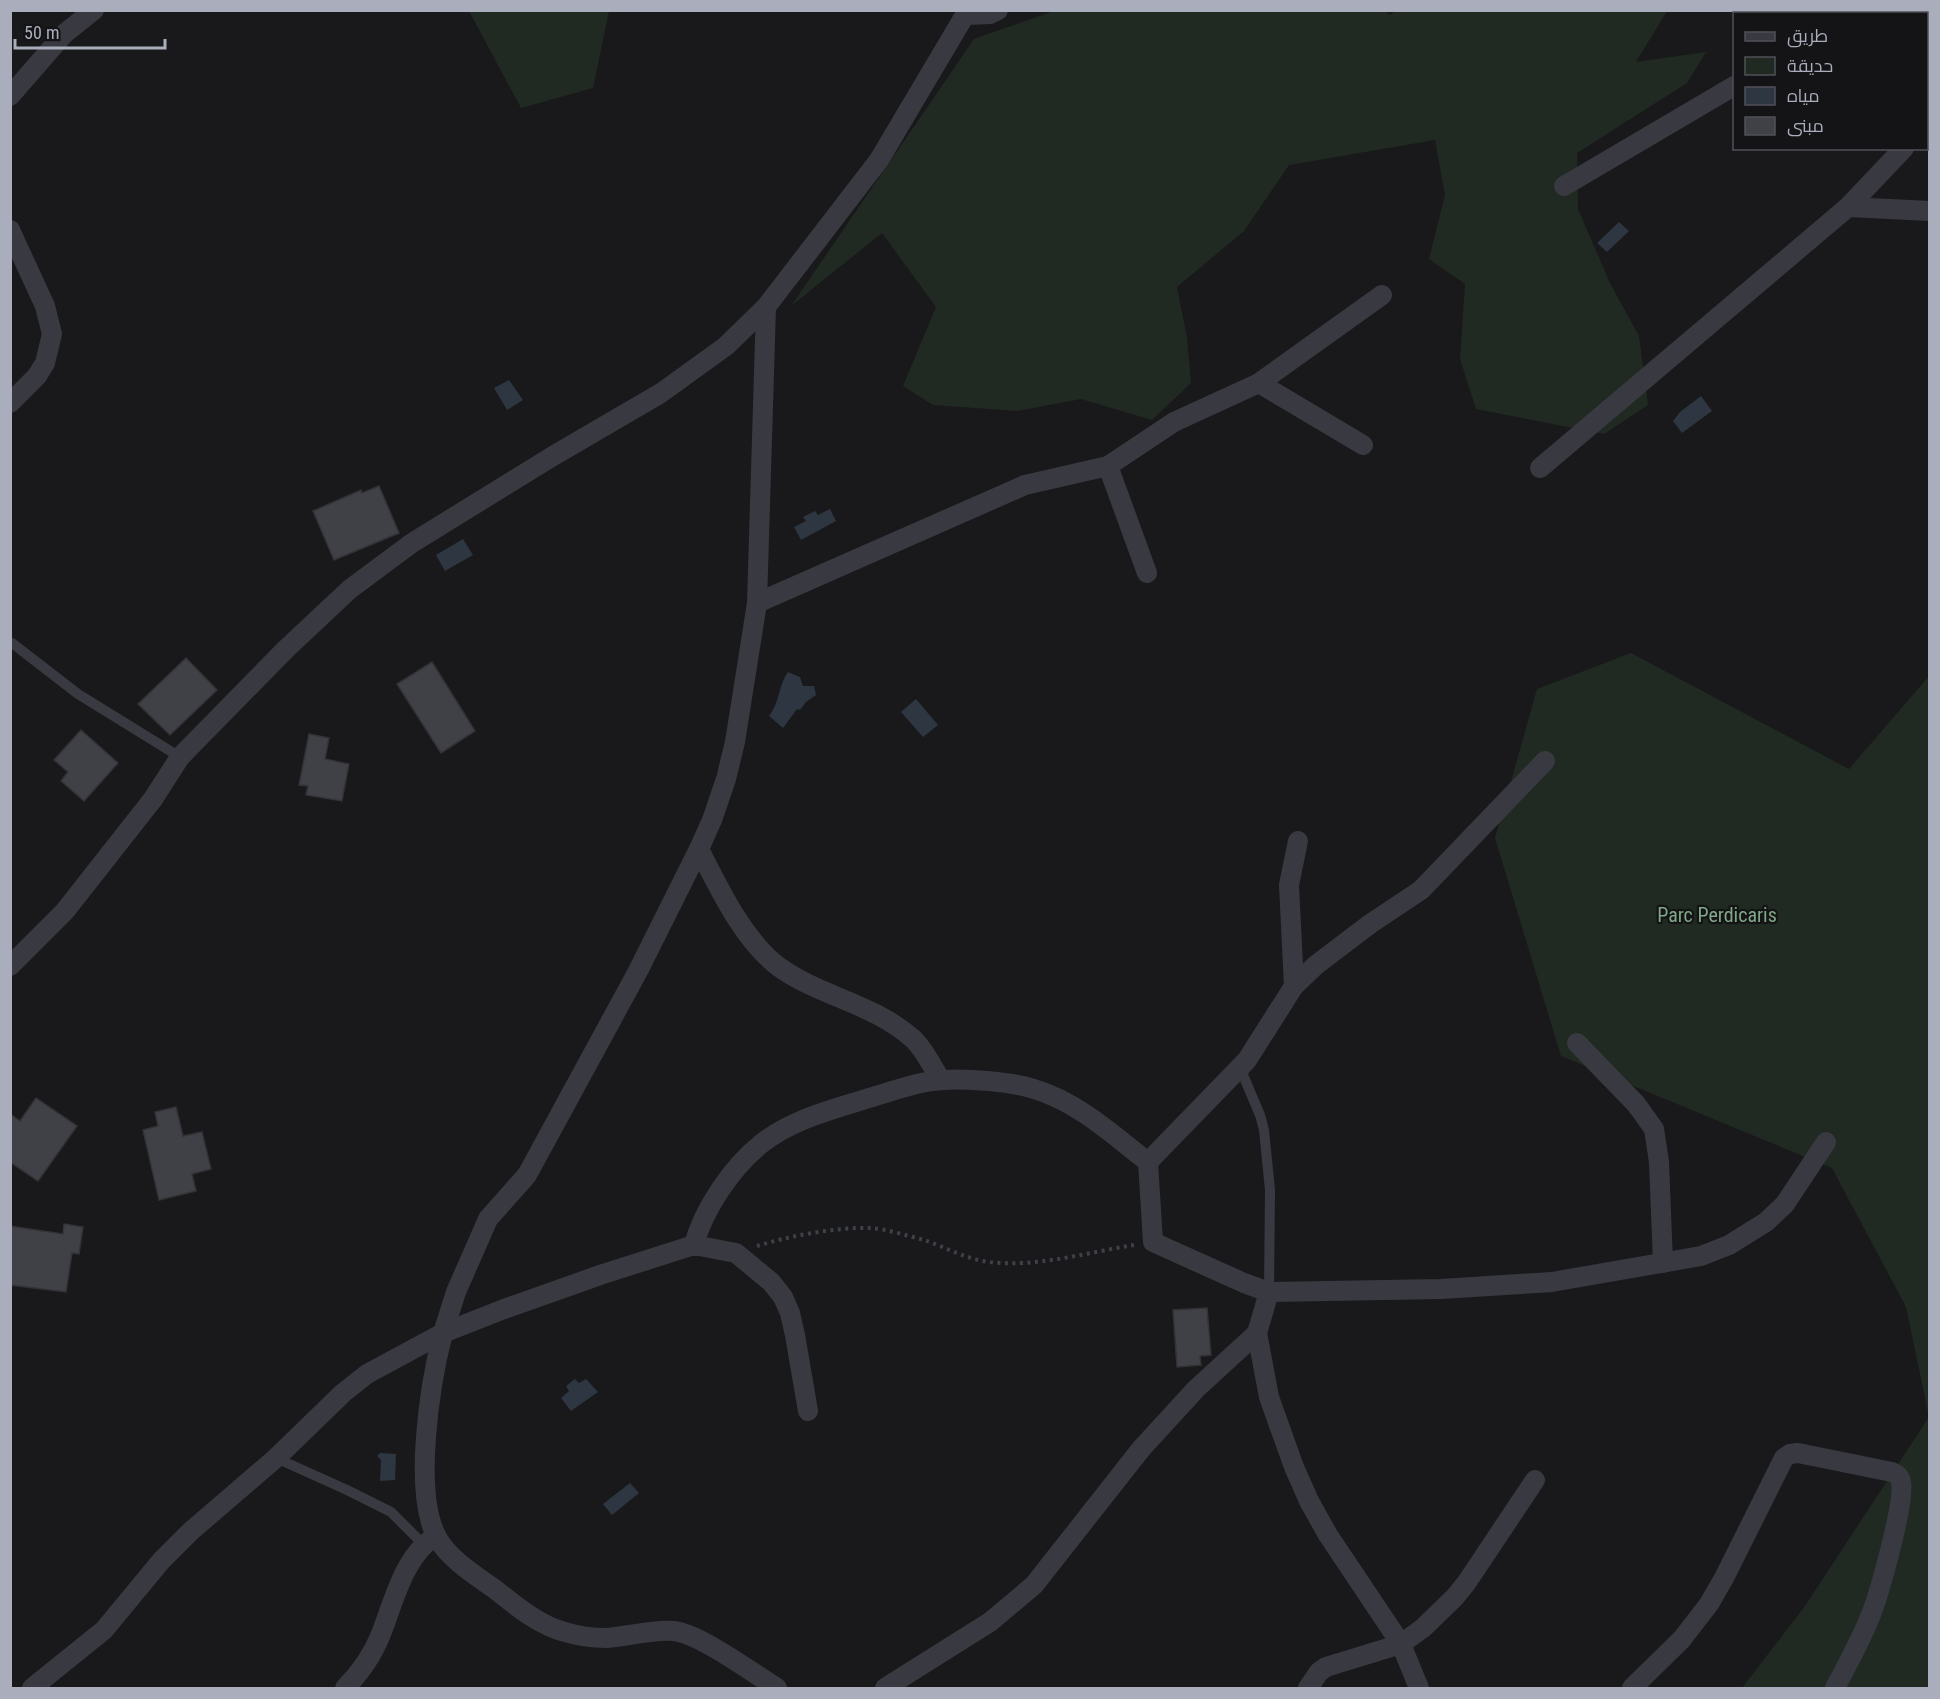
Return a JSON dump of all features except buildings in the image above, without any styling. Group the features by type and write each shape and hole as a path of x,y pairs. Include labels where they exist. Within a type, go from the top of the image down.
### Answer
{"street":[{"path":"10,96 64,34 94,10"},
{"path":"10,966 65,910 153,799 180,757 286,649 350,589 412,543 661,393 726,346 766,307 879,160 965,13 990,14 999,10"},
{"path":"1564,186 1733,87"},
{"path":"1540,468 1848,207 1902,150"},
{"path":"1848,207 1929,211"},
{"path":"10,230 45,306 52,334 45,363 37,376 10,403"},
{"path":"757,603 1025,485 1108,466 1174,422 1259,383 1382,295"},
{"path":"345,1689 370,1657 405,1573 429,1540 426,1456 431,1386 442,1333 456,1292 488,1219 527,1175 639,971 699,849 726,779 735,742 757,603 766,307"},
{"path":"1259,383 1362,445"},
{"path":"1108,466 1147,573"},
{"path":"1545,761 1421,890 1316,965 1294,986 1247,1060 1148,1162 1153,1242 1269,1292 1441,1289 1552,1282 1701,1256 1729,1245 1766,1222 1785,1204 1826,1142"},
{"path":"1294,986 1289,885 1298,841"},
{"path":"699,849 727,903 756,944 778,966 809,985 868,1009 888,1021 914,1040 941,1080"},
{"path":"1577,1043 1636,1104 1654,1129 1659,1162 1663,1263"},
{"path":"694,1245 704,1216 736,1170 761,1144 774,1135 801,1120 833,1109 903,1088 941,1080 962,1079 1033,1088 1073,1106 1148,1162"},
{"path":"32,1689 104,1630 161,1560 276,1458 343,1393 367,1374 442,1333 581,1282 694,1245 736,1253 771,1282 783,1297 790,1312 808,1412"},
{"path":"1269,1292 1257,1333 1269,1397 1309,1501 1340,1554 1401,1644 1419,1689"},
{"path":"885,1689 990,1622 1034,1585 1141,1449 1196,1389 1257,1333"},
{"path":"1632,1689 1656,1667 1697,1622 1724,1578 1784,1458 1798,1453 1892,1472 1898,1475 1901,1483 1900,1503 1881,1587 1870,1617 1835,1689"},
{"path":"1308,1689 1319,1672 1326,1667 1401,1644 1423,1628 1467,1582 1535,1480"},
{"path":"429,1540 446,1549 467,1569 518,1607 556,1630 580,1636 607,1638 649,1632 680,1632 711,1647 777,1689"}],"lane":[{"path":"12,643 78,694 180,757"},
{"path":"1247,1060 1243,1075 1264,1130 1270,1190 1269,1292"},
{"path":"276,1458 391,1512 429,1540"}],"path":[{"path":"736,1253 780,1239 871,1228 924,1240 989,1262 1028,1263 1153,1242"}],"green space":[{"path":"1383,10 1390,15 1397,10 1667,11 1636,62 1706,52 1687,83 1577,153 1578,209 1610,283 1639,336 1648,405 1604,434 1476,409 1460,359 1465,284 1429,259 1445,195 1435,140 1289,165 1244,231 1177,287 1187,338 1191,383 1152,420 1081,399 1017,411 933,405 903,386 936,307 882,233 791,306 974,39 1054,11"},
{"path":"469,11 609,11 593,88 521,108"},
{"name":"Parc Perdicaris","path":"1631,653 1849,769 1929,676 1929,1417 1906,1307 1832,1168 1561,1056 1495,838 1537,689"},
{"path":"1929,1417 1929,1688 1742,1688 1805,1606"}],"water":[{"path":"1619,222 1629,231 1607,252 1597,243"},
{"path":"509,380 523,400 507,410 494,388"},
{"path":"1701,396 1712,411 1682,433 1673,421 1680,412"},
{"path":"830,509 836,521 801,540 794,527 806,521 803,517 815,511 818,515"},
{"path":"463,539 473,555 445,571 436,555"},
{"path":"788,672 800,677 803,686 814,686 816,695 800,710 797,709 783,728 769,716"},
{"path":"916,699 938,725 923,737 901,712"},
{"path":"575,1379 579,1383 586,1379 598,1392 571,1411 561,1398 569,1391 566,1386"},
{"path":"380,1453 396,1454 395,1480 380,1481 381,1460 377,1456"},
{"path":"630,1483 639,1493 612,1515 603,1504"}]}
